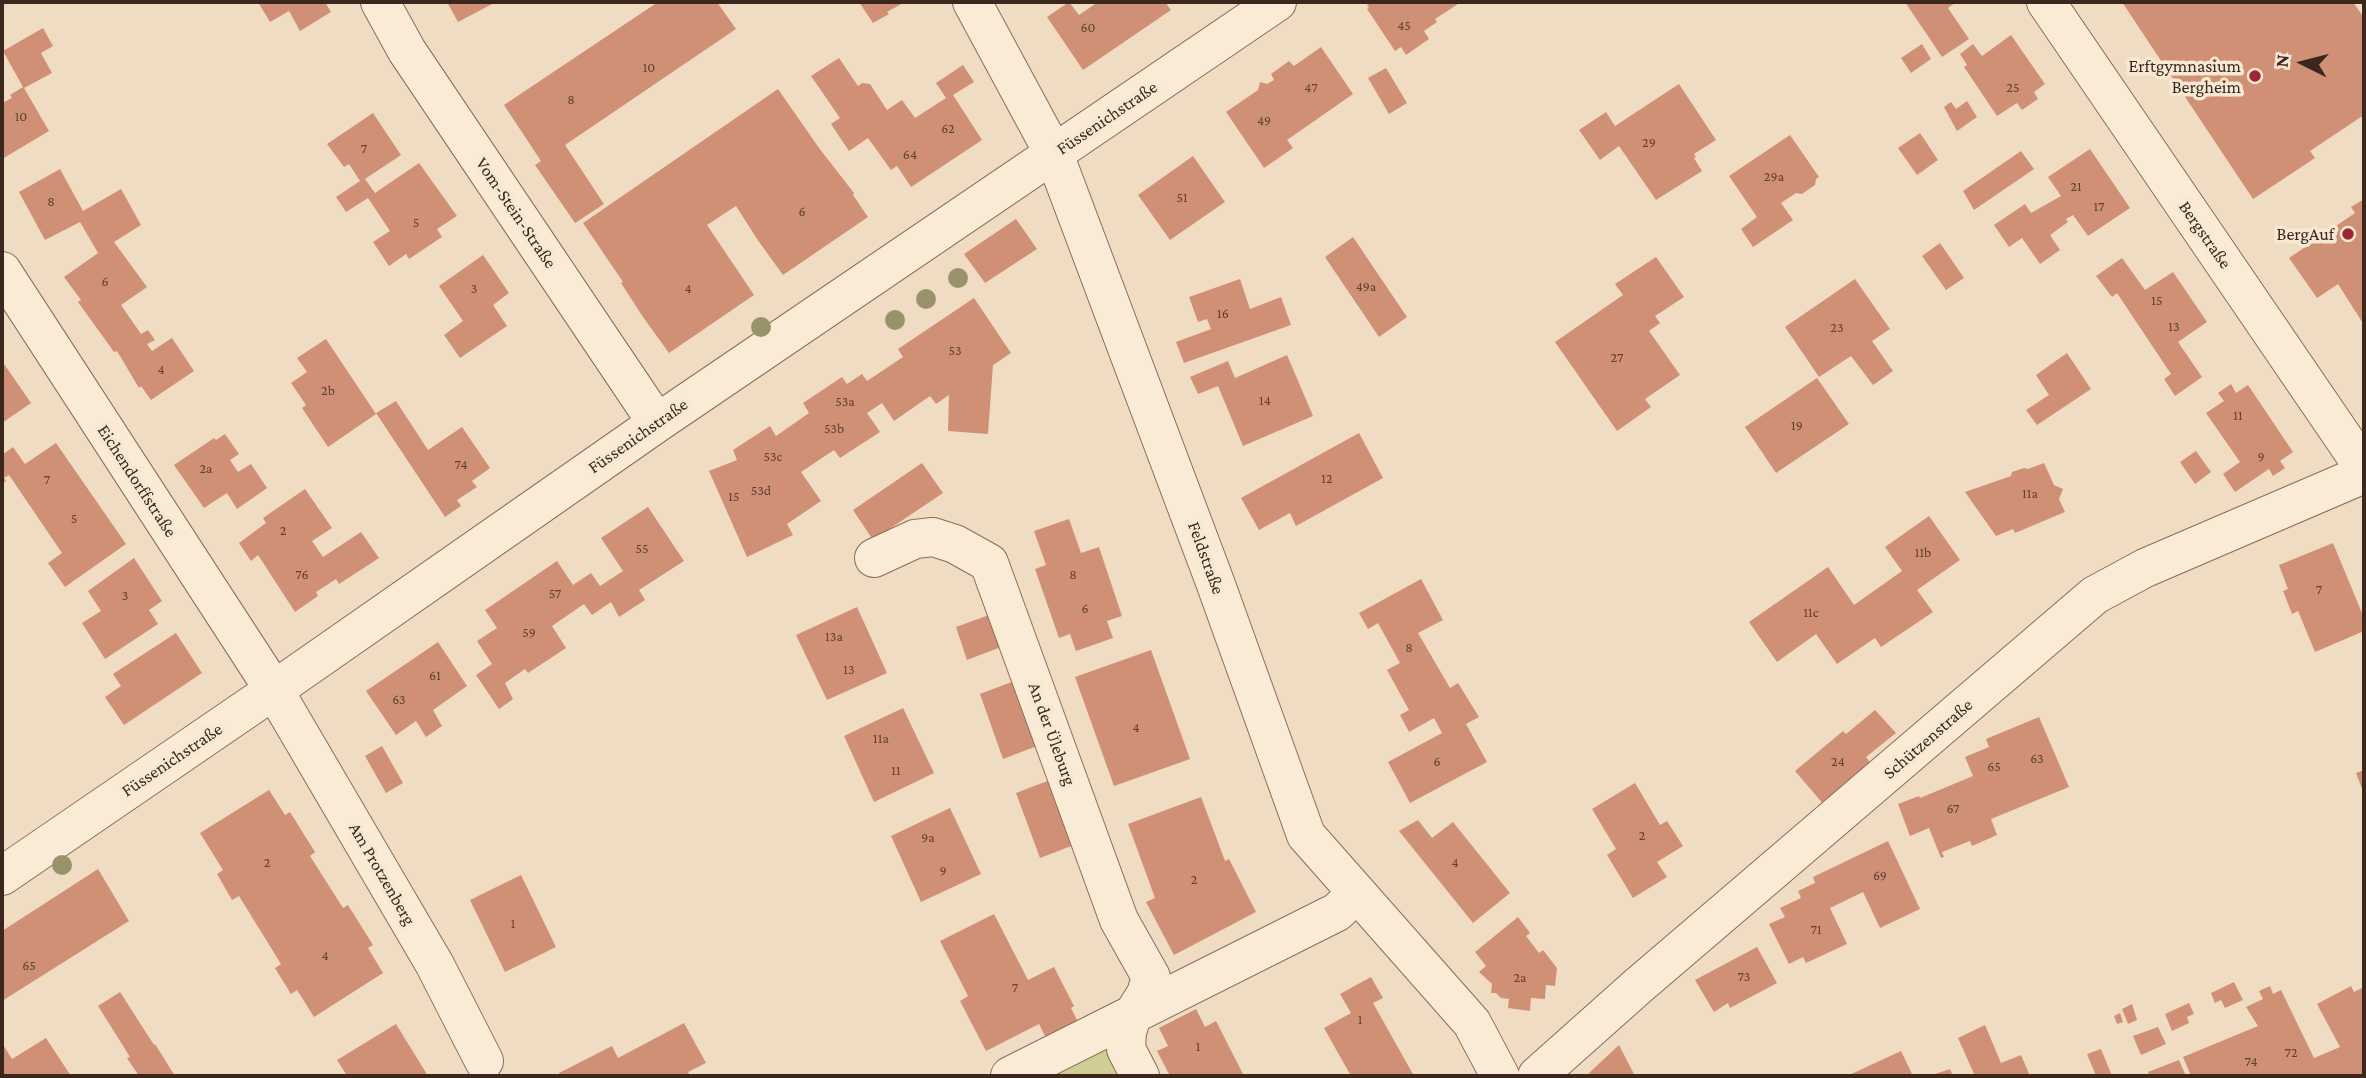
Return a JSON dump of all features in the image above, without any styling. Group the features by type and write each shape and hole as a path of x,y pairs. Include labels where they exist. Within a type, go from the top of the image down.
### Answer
{"street":[{"name":"Vom-Stein-Straße","path":"380,2 407,51 657,423"},
{"name":"Feldstraße","path":"972,2 1054,154 1210,569 1306,835 1472,1023 1500,1076"},
{"name":"Füssenichstraße","path":"2,876 657,423 1278,2"},
{"name":"Bergstraße","path":"2046,2 2364,468"},
{"name":"Eichendorffstraße","path":"2,271 274,690"},
{"name":"Schützenstraße","path":"1537,1076 1638,986 2095,595 2145,568 2364,474"},
{"name":"An der Üleburg","path":"874,558 915,539 933,537 955,544 989,563 1119,920 1151,977 1146,994 1132,1016 1127,1032 1126,1049 1140,1076"},
{"name":"Am Protzenberg","path":"274,690 435,965 484,1061"},
{"path":"1010,1076 1337,912 1357,893"}],"shaded area":[{"path":"1098,1048 1110,1052 1123,1076 1044,1076"}],"building":[{"path":"258,2 325,2 331,12 300,31 289,11 270,22"},
{"path":"447,2 496,2 458,22"},
{"path":"658,2 717,2 736,29 565,145 604,204 575,223 535,165 541,161 504,105"},
{"path":"859,2 905,2 873,23"},
{"path":"1069,2 1079,15 1098,2 1165,2 1171,10 1083,70 1047,17"},
{"path":"1372,2 1458,4 1435,19 1437,22 1424,31 1429,39 1406,55 1401,47 1395,51 1367,9 1367,5"},
{"path":"1905,2 1956,2 1948,8 1969,39 1942,57"},
{"name":"Erftgymnasium Bergheim","path":"2122,2 2353,2 2362,15 2364,14 2364,115 2310,151 2315,158 2253,199"},
{"path":"43,28 53,46 41,53 52,73 24,88 49,131 2,159 2,103 23,87 3,51"},
{"path":"2011,35 2045,84 2034,92 2038,99 2022,110 2017,103 1997,116 1964,67 1967,65 1960,54 1973,44 1982,56"},
{"path":"1922,44 1931,59 1911,73 1901,58"},
{"path":"1321,47 1353,94 1287,140 1293,148 1264,168 1226,112 1258,90 1260,82 1267,84 1274,80 1271,74 1289,61 1294,66"},
{"path":"839,58 858,86 862,83 870,84 887,110 902,100 915,118 946,98 936,83 963,65 974,82 953,95 982,140 911,187 897,166 891,170 868,138 849,151 831,124 840,118 811,76"},
{"path":"1386,68 1407,103 1389,114 1368,78"},
{"path":"1679,84 1716,140 1694,154 1702,171 1656,200 1619,146 1600,160 1579,130 1606,112 1615,126"},
{"path":"778,89 854,193 868,217 783,275 736,206 707,225 754,295 669,353 583,223"},
{"path":"1967,101 1977,117 1957,131 1944,107 1951,102 1956,109"},
{"path":"373,113 401,155 365,179 375,193 419,163 457,216 437,229 442,237 409,259 406,254 389,266 373,242 390,231 368,198 346,212 336,197 360,181 349,164 344,167 327,144"},
{"path":"1920,133 1938,160 1917,175 1898,148"},
{"path":"1790,135 1819,177 1815,185 1802,194 1796,193 1781,203 1793,220 1753,247 1741,229 1757,217 1729,176"},
{"path":"2090,149 2130,208 2088,236 2073,215 2066,219 2068,222 2050,235 2060,250 2040,264 2022,238 2009,247 1994,225 2025,204 2031,213 2061,196 2048,177"},
{"path":"2021,151 2034,169 1974,210 1963,191"},
{"path":"1193,156 1225,202 1170,240 1138,195"},
{"path":"60,169 83,211 121,189 141,225 114,242 147,287 121,305 141,334 148,330 155,340 147,344 152,351 172,338 194,371 151,400 141,386 139,388 117,351 114,352 78,302 81,300 64,277 98,253 80,222 45,240 19,192"},
{"path":"2364,199 2364,325 2338,284 2317,298 2289,258 2355,213 2351,207"},
{"path":"1016,219 1037,249 985,283 964,254"},
{"path":"1353,237 1407,317 1379,337 1325,257"},
{"path":"1940,243 1964,278 1946,290 1922,256"},
{"path":"483,255 509,293 493,305 507,326 460,358 444,335 463,321 439,286"},
{"path":"1656,257 1684,297 1655,316 1660,323 1649,331 1680,375 1645,399 1651,407 1617,431 1555,342 1623,295 1615,284"},
{"path":"2122,258 2145,290 2173,272 2207,322 2178,342 2202,377 2175,396 2164,379 2171,374 2117,293 2112,297 2096,276"},
{"path":"1240,279 1250,309 1281,297 1291,325 1184,363 1176,342 1211,329 1207,319 1198,322 1189,297"},
{"path":"1855,279 1890,329 1872,341 1893,371 1873,385 1851,356 1819,377 1785,327"},
{"path":"974,298 1011,353 993,365 988,434 948,431 949,395 936,404 930,396 894,421 882,403 867,413 880,432 840,458 834,450 801,472 821,501 787,524 793,535 747,557 709,471 737,460 733,450 770,426 776,436 809,413 803,403 842,377 847,384 862,374 867,381 903,357 898,349"},
{"path":"326,339 376,414 328,447 302,408 306,405 291,383 307,372 297,358"},
{"path":"2067,353 2091,389 2037,425 2026,410 2049,395 2036,375"},
{"path":"1287,355 1313,416 1243,446 1218,386 1198,394 1190,377 1228,361 1235,378"},
{"path":"2,361 31,403 2,423"},
{"path":"1817,378 1849,424 1776,473 1745,427"},
{"path":"2231,384 2236,393 2248,385 2293,452 2280,461 2285,468 2273,476 2269,469 2235,492 2223,474 2240,462 2206,413 2224,401 2218,393"},
{"path":"396,401 428,450 462,427 490,468 472,481 477,487 457,500 461,506 445,517 376,413"},
{"path":"1359,433 1383,478 1296,526 1290,513 1259,530 1241,498"},
{"path":"225,434 239,454 230,460 238,472 251,464 267,488 237,509 227,493 204,508 174,465 214,438 216,440"},
{"path":"56,443 126,544 65,587 48,563 62,553 9,475 4,478 6,481 2,484 2,455 13,447 25,464"},
{"path":"2196,451 2211,472 2195,484 2180,462"},
{"path":"922,463 943,493 873,540 853,510"},
{"path":"2044,463 2054,485 2063,489 2059,499 2065,512 2015,533 2013,529 1996,536 1965,492 2011,476 2012,472"},
{"path":"305,489 332,528 312,541 323,557 361,532 379,558 339,584 336,579 316,592 318,596 295,612 258,555 251,561 239,543 266,523 263,518"},
{"path":"648,507 684,561 639,590 645,600 619,617 611,602 592,615 584,604 552,626 566,648 528,673 525,669 505,683 513,699 499,709 476,675 492,664 477,641 497,628 485,610 557,561 573,585 591,573 600,586 623,571 601,538"},
{"path":"1929,516 1960,560 1917,590 1933,612 1881,647 1875,638 1837,664 1816,634 1777,662 1749,622 1828,567 1854,605 1902,571 1885,547"},
{"path":"1069,519 1081,553 1099,547 1122,616 1107,621 1113,638 1076,651 1070,634 1059,638 1035,569 1046,565 1034,531"},
{"path":"2333,543 2364,618 2364,631 2315,652 2298,611 2292,614 2283,591 2288,589 2279,565"},
{"path":"134,558 162,601 149,610 158,624 105,659 82,623 101,611 88,591"},
{"path":"1421,579 1443,620 1418,633 1450,688 1458,683 1479,717 1466,724 1487,762 1410,803 1388,762 1442,733 1434,718 1409,732 1400,715 1409,710 1387,670 1400,663 1378,623 1368,629 1359,613"},
{"path":"857,607 887,673 827,700 796,635"},
{"path":"989,615 1001,647 967,660 956,627"},
{"path":"176,633 202,673 124,725 105,697 121,686 113,674"},
{"path":"438,642 467,686 433,710 442,726 426,737 416,721 396,735 366,691"},
{"path":"1151,650 1190,759 1114,786 1075,677"},
{"path":"1014,681 1037,746 1003,759 980,694"},
{"path":"903,708 934,773 874,802 844,736"},
{"path":"1875,710 1896,733 1866,757 1873,766 1825,806 1795,771 1843,731 1846,734"},
{"path":"2039,717 2069,787 1991,819 1997,835 1972,846 1970,841 1942,852 1944,857 1941,858 1929,828 1910,836 1898,804 1973,776 1965,757 1989,747 1986,739"},
{"path":"382,746 403,783 386,793 365,756"},
{"path":"2364,770 2364,794 2356,773"},
{"path":"1050,780 1074,845 1040,858 1016,793"},
{"path":"1635,783 1660,825 1667,821 1683,846 1657,862 1667,877 1633,898 1607,855 1616,849 1592,809"},
{"path":"269,790 285,815 290,812 315,852 310,856 343,908 348,905 373,945 368,948 383,973 314,1017 297,990 291,994 275,968 281,964 239,896 232,900 217,874 223,870 200,833"},
{"path":"1201,797 1225,861 1229,859 1256,912 1174,955 1146,902 1155,898 1128,824"},
{"path":"950,808 981,874 921,902 891,836"},
{"path":"1418,820 1432,838 1453,822 1510,893 1473,923 1399,831"},
{"path":"1888,841 1920,909 1880,928 1863,892 1830,908 1847,944 1806,963 1803,957 1789,964 1769,924 1785,917 1780,908 1801,898 1798,891 1815,883 1813,877"},
{"path":"98,869 129,921 2,1001 2,931"},
{"path":"521,875 556,947 505,972 470,900"},
{"path":"994,914 1028,980 1054,967 1074,1006 1071,1008 1079,1024 1047,1040 1039,1024 986,1051 960,1001 968,996 940,941"},
{"path":"1518,917 1530,933 1526,936 1539,953 1543,950 1557,968 1555,986 1546,985 1545,999 1531,998 1530,1011 1508,1008 1509,999 1491,993 1492,984 1479,972 1486,966 1475,952"},
{"path":"1757,947 1777,983 1730,1008 1728,1003 1714,1012 1695,980"},
{"path":"1371,977 1383,998 1373,1003 1414,1076 1351,1076 1324,1028 1351,1013 1340,994"},
{"path":"2234,982 2243,1000 2225,1008 2221,1000 2215,1003 2211,993"},
{"path":"2270,986 2273,994 2281,990 2314,1058 2340,1047 2317,1004 2351,986 2354,992 2364,987 2364,1076 2191,1076 2183,1057 2258,1026 2246,1007 2263,999 2259,991"},
{"path":"120,992 175,1076 139,1076 127,1058 130,1057 98,1006"},
{"path":"2189,1003 2194,1014 2187,1017 2189,1023 2172,1031 2165,1014"},
{"path":"2132,1004 2137,1020 2128,1024 2122,1009"},
{"path":"1196,1009 1205,1027 1216,1021 1244,1076 1170,1076 1157,1051 1168,1046 1159,1028"},
{"path":"2120,1013 2123,1022 2117,1024 2114,1016"},
{"path":"684,1023 706,1063 688,1072 690,1076 560,1076 559,1073 612,1046 618,1058"},
{"path":"396,1024 428,1076 347,1076 337,1060"},
{"path":"1985,1025 2001,1063 2021,1055 2030,1076 1975,1076 1958,1038"},
{"path":"2158,1027 2166,1044 2141,1055 2133,1036"},
{"path":"46,1038 71,1076 2,1076 2,1043 12,1059"},
{"path":"1619,1045 1635,1076 1591,1076 1589,1073"},
{"path":"2101,1049 2112,1076 2096,1076 2087,1054"},
{"path":"1901,1051 1913,1076 1847,1076"},
{"path":"2179,1060 2186,1076 2150,1076 2148,1072"},
{"path":"1950,1069 1953,1076 1929,1076"}],"place":[{"name":"Erftgymnasium Bergheim","path":"2255,76"},
{"name":"BergAuf","path":"2348,234"}]}
